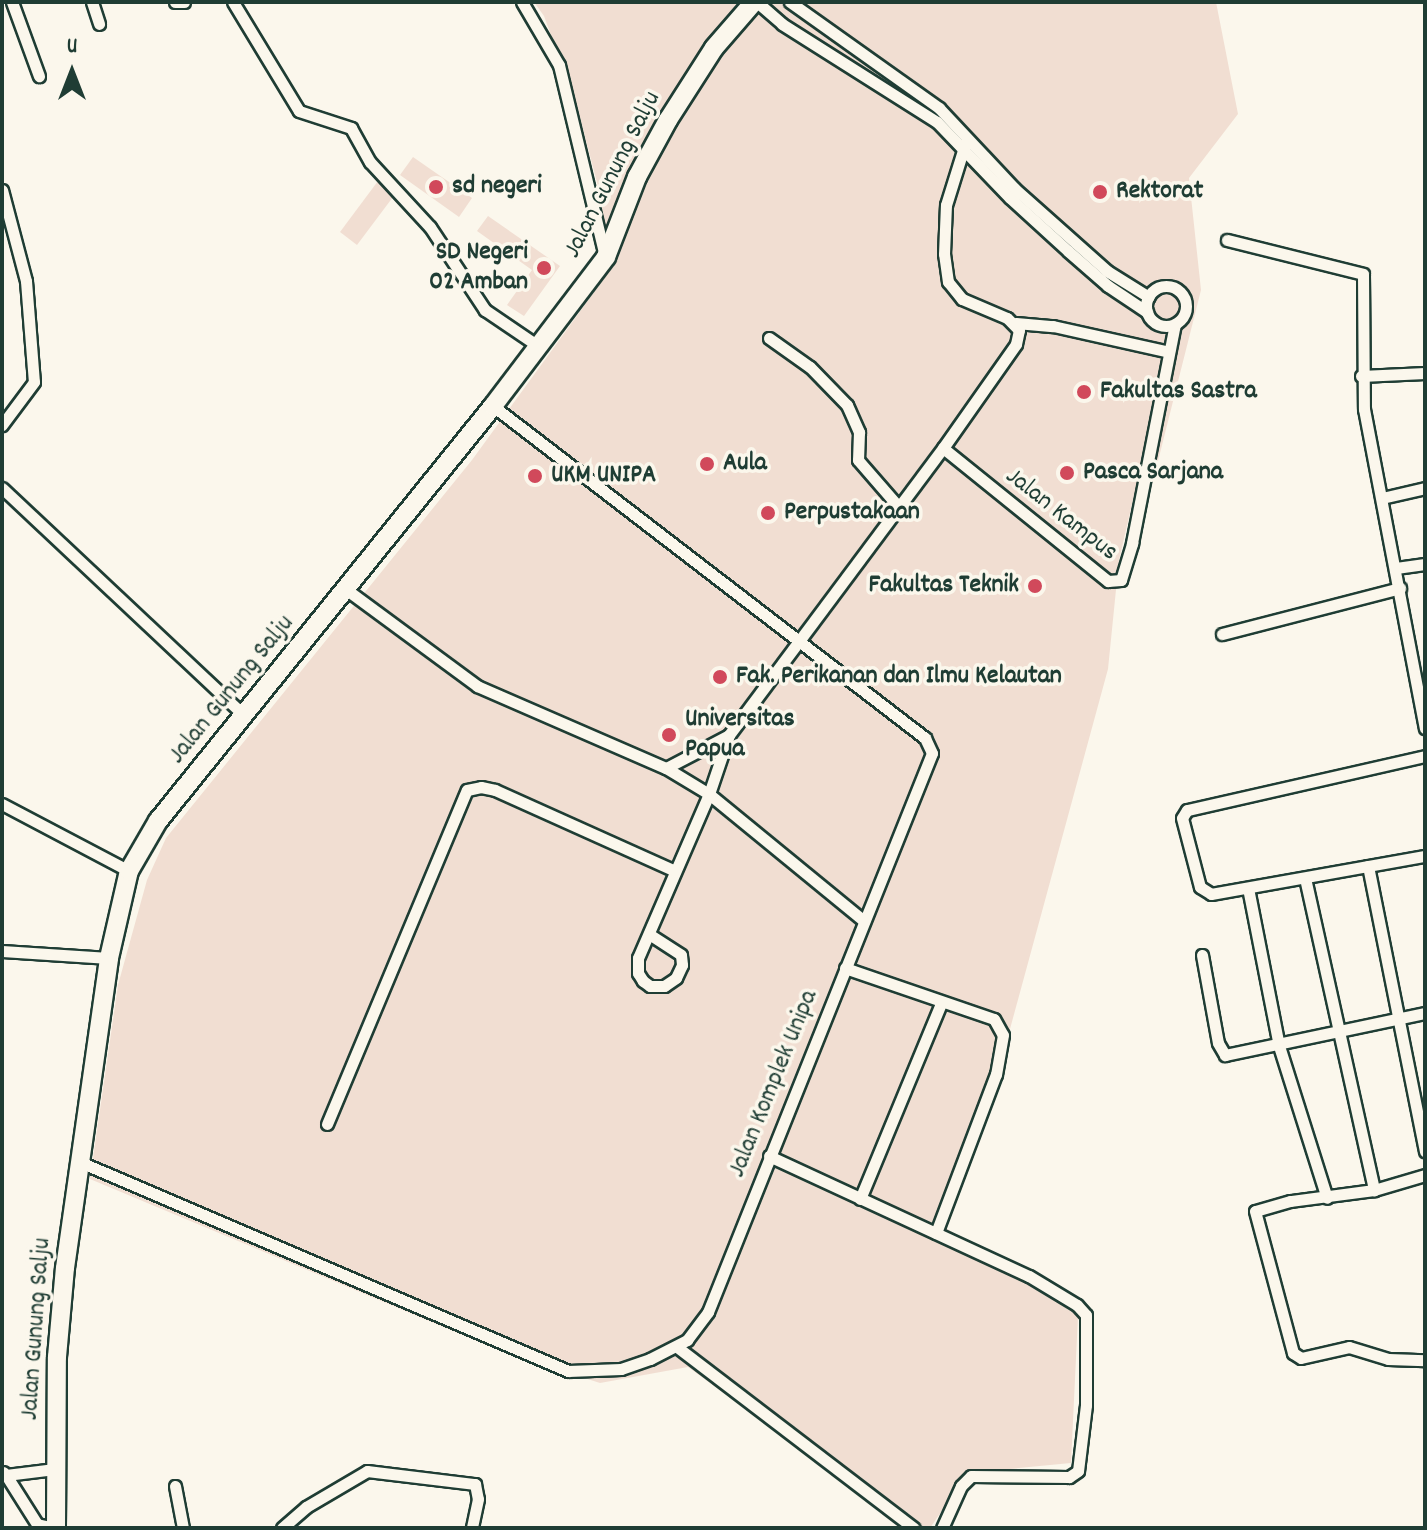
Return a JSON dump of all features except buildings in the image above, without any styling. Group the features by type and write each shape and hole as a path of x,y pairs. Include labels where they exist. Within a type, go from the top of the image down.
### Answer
{"main road":[{"name":"Jalan Gunung Salju","path":"55,1528 58,1342 109,958 129,871 158,821 347,590 606,257 637,177 668,120 714,48 755,2"}],"street":[{"path":"12,2 39,76"},
{"path":"92,2 99,24"},
{"path":"175,2 184,2"},
{"path":"233,2 299,111 351,128 370,162 430,227 485,310 538,346"},
{"path":"522,2 559,65 606,257"},
{"path":"755,2 782,24 904,98 966,144"},
{"path":"790,2 939,108 966,144 1030,209 1158,325 1175,324"},
{"path":"966,144 946,205 944,238 948,282 962,299 1016,323 1053,326 1169,352"},
{"path":"955,177 984,163"},
{"path":"2,190 26,281 34,382 2,425"},
{"path":"1227,240 1363,274 1361,376 1425,728"},
{"path":"1094,266 1149,297 1147,312"},
{"name":"Jalan Kampus","path":"943,448 1108,581 1118,583 1125,573 1132,543 1175,324 1186,308 1181,293 1164,287 1149,297"},
{"path":"649,934 681,955 682,965 676,978 664,986 646,984 638,973 638,958 709,794 729,735 943,448 1016,344 1019,330 1016,323"},
{"path":"769,338 820,375 847,405 859,432 858,460 898,506"},
{"path":"1361,376 1425,373"},
{"name":"Jalan Komplek Unipa","path":"80,1162 568,1371 621,1369 677,1347 687,1340 708,1312 932,753 925,738 493,406"},
{"path":"2,488 245,716"},
{"path":"1382,498 1425,488"},
{"path":"1396,568 1425,564"},
{"path":"1222,634 1400,588"},
{"path":"347,590 477,686 666,768 709,794 864,921"},
{"path":"666,768 729,735"},
{"path":"1425,756 1187,810 1183,825 1200,887 1211,894 1425,856"},
{"path":"327,1124 467,790 481,787 495,790 675,871"},
{"path":"2,804 129,871"},
{"path":"1368,866 1396,1019 1425,1151"},
{"path":"1305,878 1374,1190"},
{"path":"1248,888 1279,1046 1327,1198"},
{"path":"2,951 109,958"},
{"path":"1202,955 1221,1051 1230,1055 1425,1013"},
{"path":"845,968 994,1019 1003,1035 996,1074 936,1233"},
{"path":"860,1199 941,1003"},
{"path":"769,1156 1029,1276 1077,1305 1087,1321 1086,1405 1078,1471 1069,1477 971,1476 961,1486 942,1528"},
{"path":"1425,1175 1374,1190 1290,1201 1255,1211 1293,1353 1301,1358 1349,1347 1388,1359 1425,1360"},
{"path":"677,1347 914,1528"},
{"path":"55,1469 3,1474 37,1524 55,1528"},
{"path":"282,1528 306,1507 367,1471 475,1484 478,1499 473,1524 486,1528"},
{"path":"175,1486 183,1528"}],"shaded area":[{"name":"Universitas Papua","path":"534,2 1216,2 1238,114 1189,178 1201,290 1157,465 1139,474 1119,560 1108,669 1010,1029 946,1228 1078,1316 1071,1463 968,1473 930,1528 909,1528 688,1367 600,1383 503,1352 90,1179 118,985 147,880 166,838 472,460 600,284 599,190 577,106 544,16"},
{"name":"sd negeri","path":"413,157 472,198 459,217 400,175"},
{"name":"sd negeri","path":"378,181 396,193 357,245 340,232"},
{"name":"SD Negeri 02 Amban","path":"488,216 560,266 524,316 507,305 532,270 477,231"}],"place":[{"name":"sd negeri","path":"436,187"},
{"name":"Rektorat","path":"1100,192"},
{"name":"SD Negeri 02 Amban","path":"544,268"},
{"name":"Fakultas Sastra","path":"1084,392"},
{"name":"Aula","path":"707,464"},
{"name":"Pasca Sarjana","path":"1067,473"},
{"name":"UKM UNIPA","path":"535,476"},
{"name":"Perpustakaan","path":"768,513"},
{"name":"Fakultas Teknik","path":"1035,586"},
{"name":"Fak. Perikanan dan Ilmu Kelautan","path":"720,677"},
{"name":"Universitas Papua","path":"669,735"}]}
